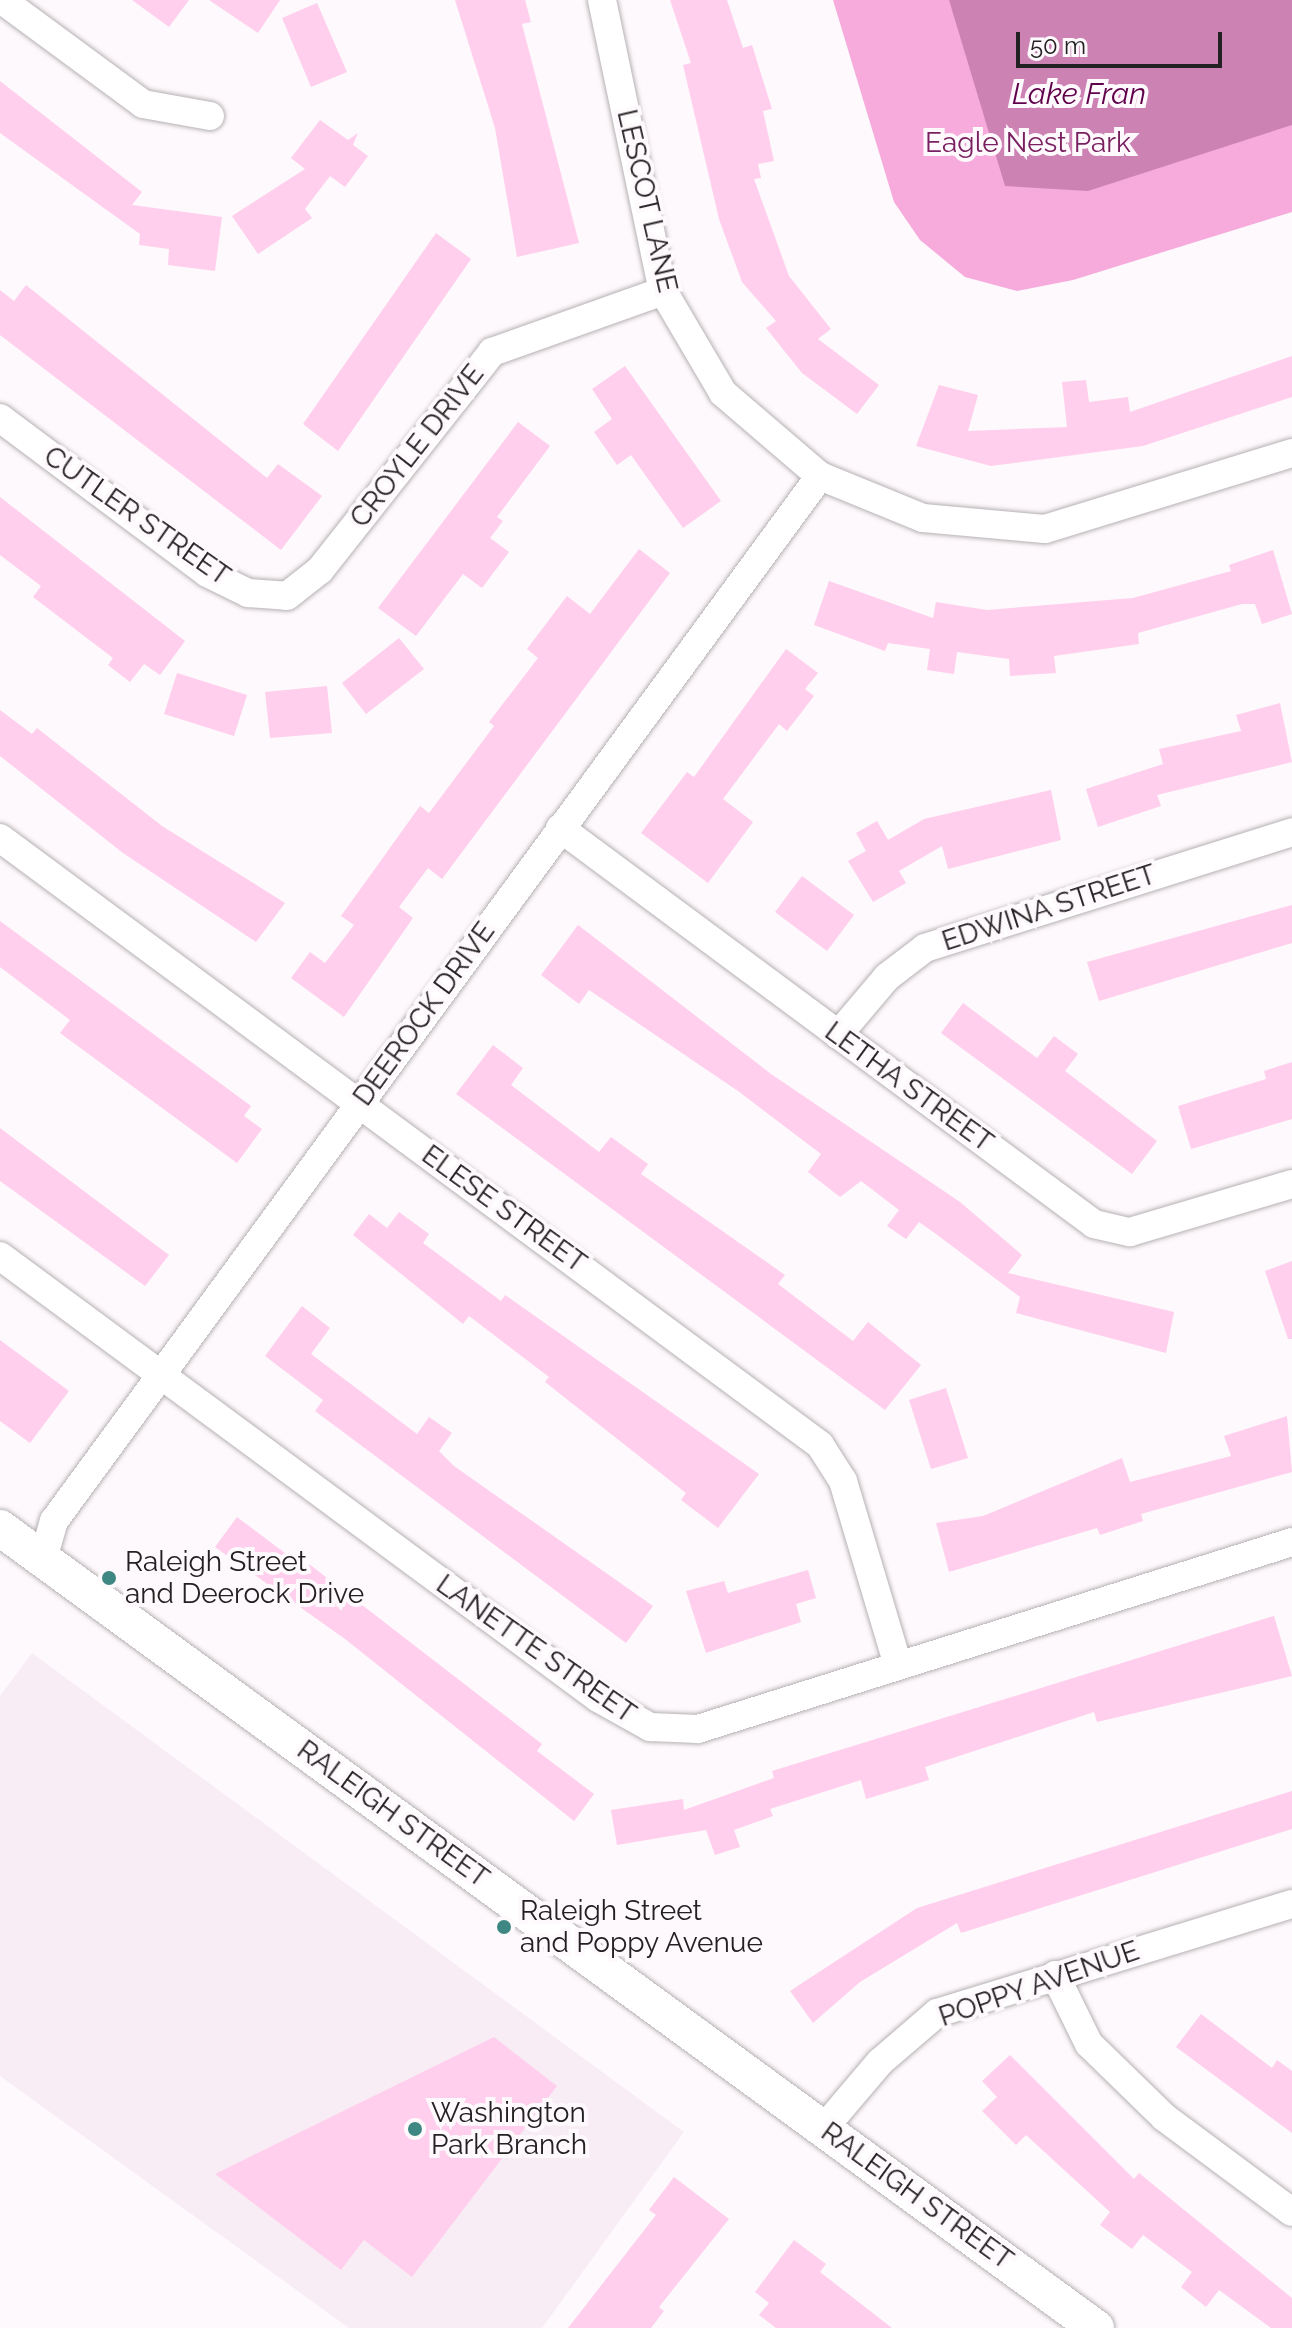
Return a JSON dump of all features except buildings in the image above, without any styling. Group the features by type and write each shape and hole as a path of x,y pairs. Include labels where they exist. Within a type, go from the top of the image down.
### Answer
{"street":[{"path":"2,0 143,104 210,116"},
{"name":"LESCOT LANE","path":"602,0 663,291 723,393 820,476 923,518 1045,529 1292,453"},
{"name":"CROYLE DRIVE","path":"320,570 492,352 663,291"},
{"name":"CUTLER STREET","path":"0,418 207,573 248,593 287,596 320,570"},
{"name":"DEEROCK DRIVE","path":"43,1559 54,1521 820,476"},
{"name":"LETHA STREET","path":"560,828 1094,1224 1130,1232 1292,1184"},
{"name":"EDWINA STREET","path":"838,1035 887,977 925,948 1292,832"},
{"name":"ELESE STREET","path":"0,838 820,1445 843,1481 897,1662"},
{"name":"LANETTE STREET","path":"0,1256 598,1698 650,1727 698,1729 897,1662 1292,1542"},
{"name":"RALEIGH STREET","path":"0,1528 1096,2328"},
{"name":"POPPY AVENUE","path":"824,2128 880,2062 937,2013 1292,1904"},
{"path":"1055,1975 1089,2044 1164,2117 1292,2212"}],"shaded area":[{"path":"32,1653 684,2132 542,2328 349,2328 0,2076 0,1696"}],"green space":[{"name":"Eagle Nest Park","path":"833,0 1292,0 1292,212 1073,280 1017,291 965,277 920,240 894,202"}],"water":[{"name":"Lake Fran","path":"949,0 1292,0 1292,125 1088,191 1005,186"}],"place":[{"name":"Raleigh Street and Deerock Drive","path":"109,1578"},
{"name":"Raleigh Street and Poppy Avenue","path":"504,1927"},
{"name":"Washington Park Branch","path":"415,2129"}]}
